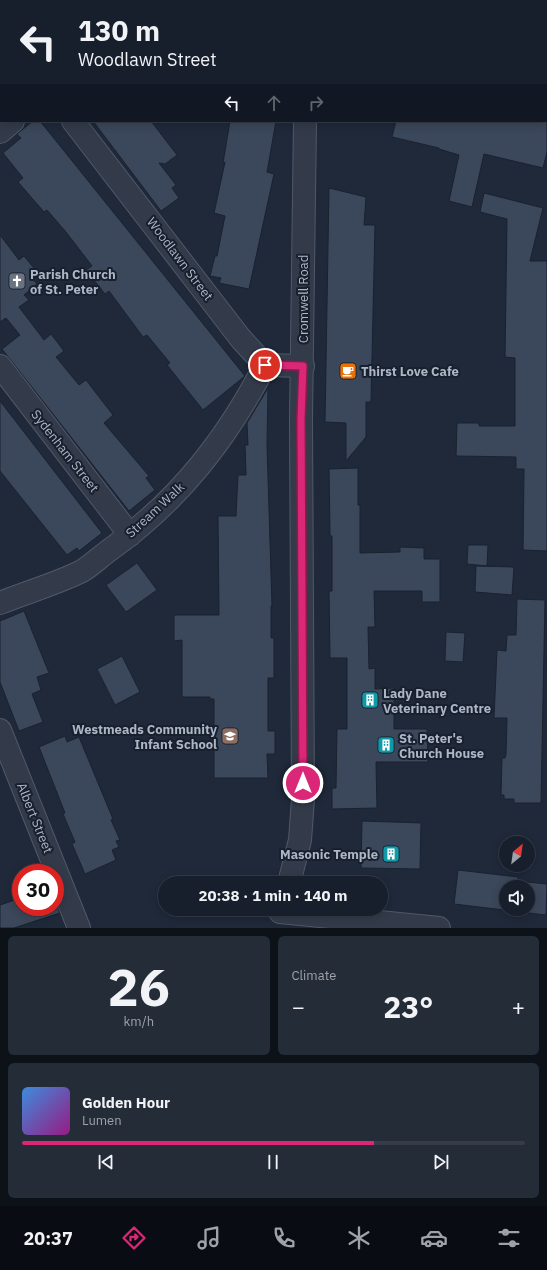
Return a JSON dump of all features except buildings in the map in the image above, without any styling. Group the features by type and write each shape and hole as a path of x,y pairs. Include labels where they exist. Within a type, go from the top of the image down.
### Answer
{"street":[{"path":"0,132 12,122"},
{"name":"Woodlawn Street","path":"74,122 241,339 265,365"},
{"name":"Cromwell Road","path":"291,876 300,840 303,799 301,427 303,366 305,122"},
{"path":"265,365 303,366"},
{"name":"Stream Walk","path":"0,603 82,570 130,535 176,493 218,444 236,418 265,365"},
{"name":"Sydenham Street","path":"0,366 130,535"},
{"name":"Albert Street","path":"0,730 79,928"},
{"path":"277,916 439,928"}],"place":[{"name":"Parish Church of St. Peter","path":"17,281"},
{"name":"Thirst Love Cafe","path":"348,371"},
{"name":"Lady Dane Veterinary Centre","path":"370,700"},
{"name":"Westmeads Community Infant School","path":"230,736"},
{"name":"St. Peter's Church House","path":"386,745"},
{"name":"Masonic Temple","path":"391,854"}],"route":[{"path":"265,365 303,366 301,419 303,783"}]}
